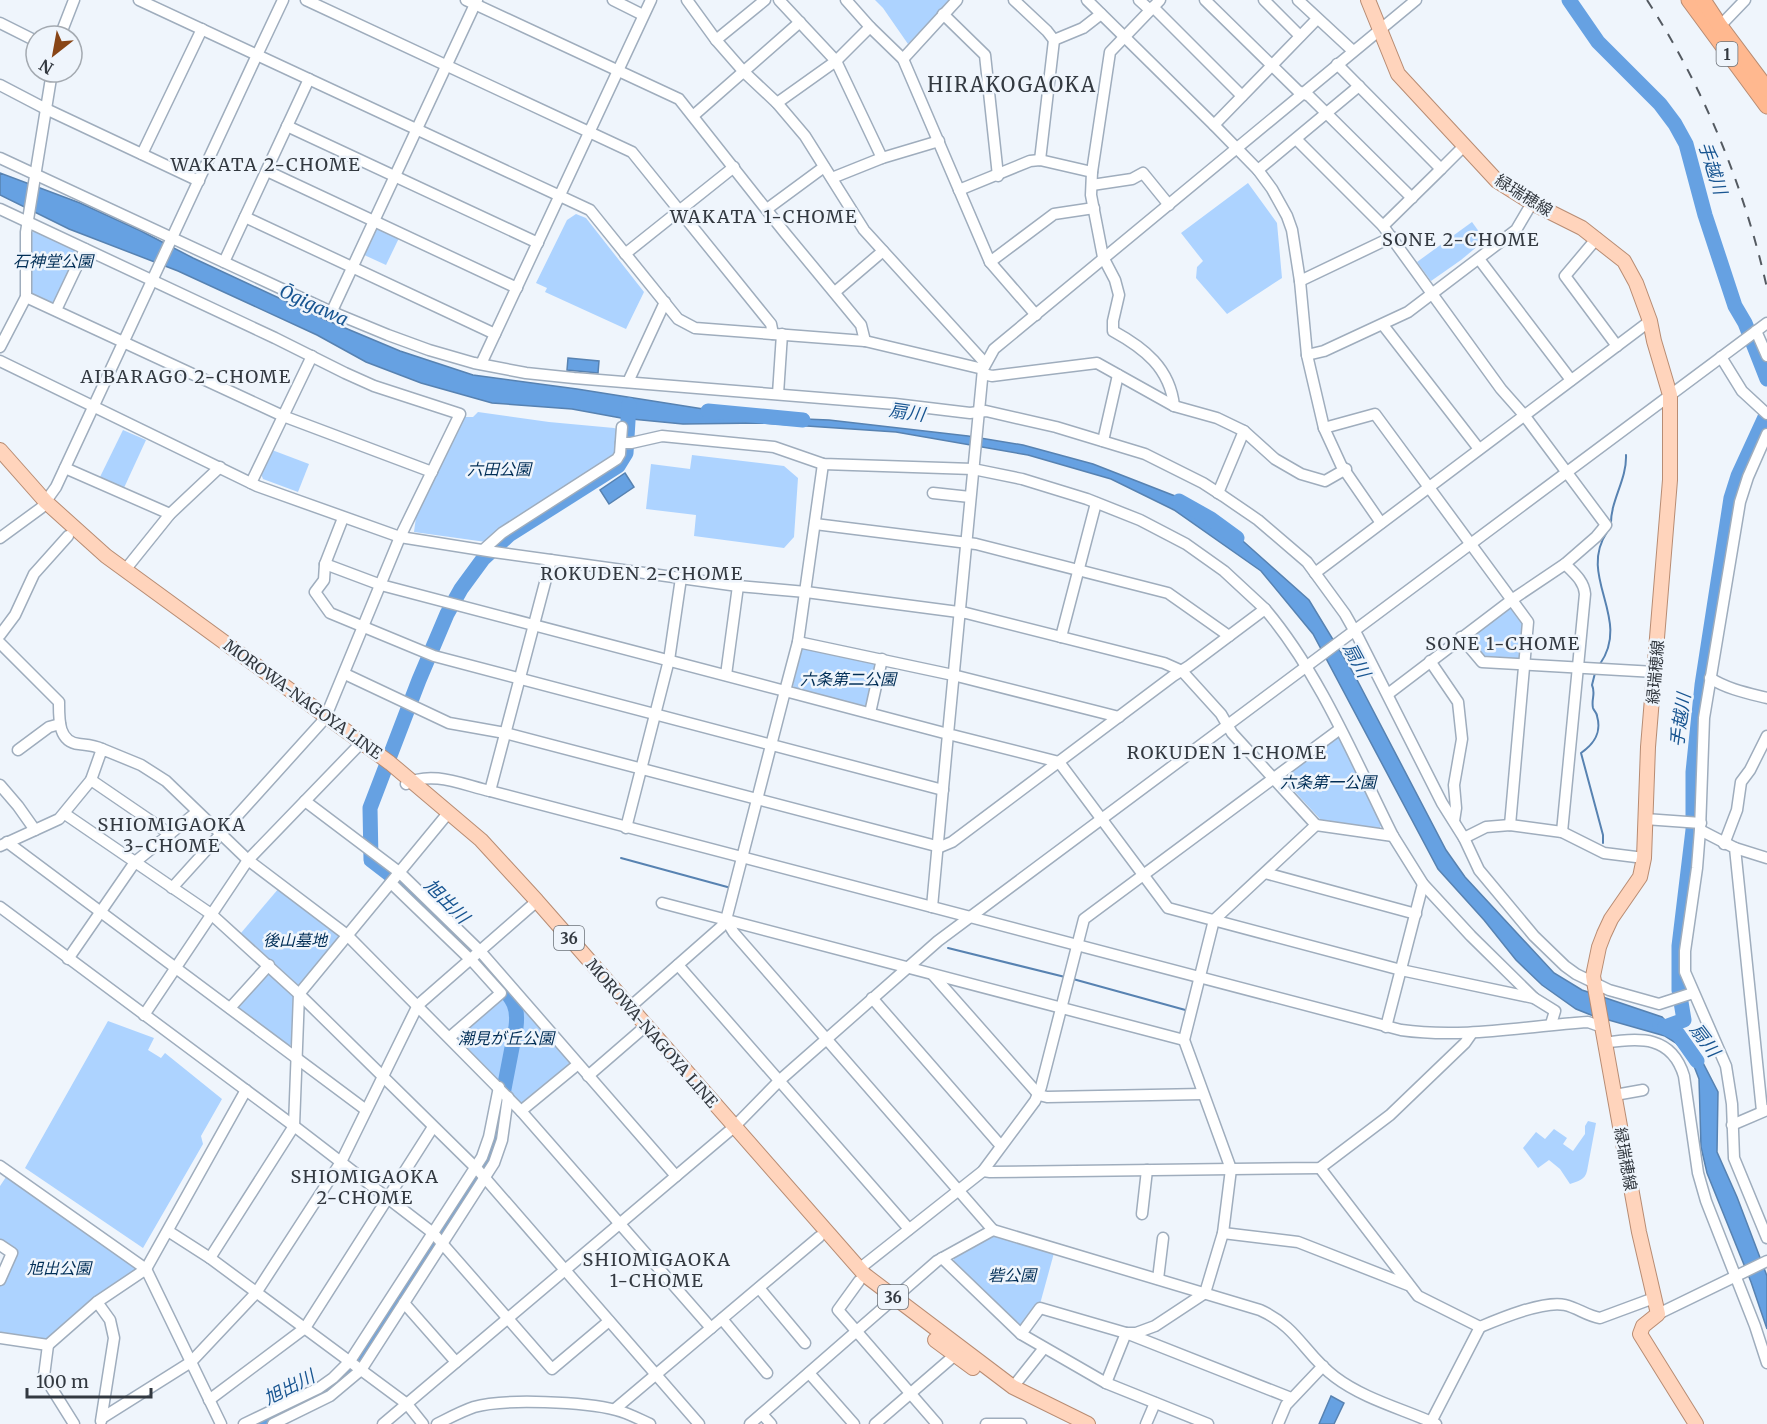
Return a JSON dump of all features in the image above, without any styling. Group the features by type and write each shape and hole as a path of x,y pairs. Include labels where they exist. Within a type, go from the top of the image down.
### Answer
{"highway":[{"name":"1","path":"1689,0 1767,106"},
{"name":"1","path":"1703,0 1767,89"}],"main road":[{"name":"緑瑞穂線","path":"1368,0 1398,74 1497,181 1532,203 1582,228 1624,261 1636,283 1650,321 1670,395 1670,480 1648,747 1644,858 1640,877 1611,919 1601,941 1594,967 1594,984 1639,1232 1658,1314"},
{"name":"MOROWA-NAGOYA LINE","path":"0,450 68,536 103,565 386,764 481,840 640,1031 859,1275"},
{"name":"MOROWA-NAGOYA LINE","path":"0,463 44,505 98,550 324,720"},
{"name":"MOROWA-NAGOYA LINE","path":"534,904 630,1007 819,1237 859,1275 955,1354 1012,1396 1067,1424"},
{"name":"MOROWA-NAGOYA LINE","path":"891,1301 1013,1388 1088,1424"},
{"path":"1658,1314 1643,1326 1640,1334 1696,1424"}],"street":[{"path":"65,24 74,0"},
{"path":"139,0 590,210 678,319 695,328 865,341 984,369"},
{"path":"0,538 44,505 65,468 283,0"},
{"path":"306,0 636,155 778,334 778,394"},
{"path":"613,0 643,15"},
{"path":"481,364 651,0"},
{"path":"687,0 716,40 744,72 777,103 805,136 864,230 992,376 1097,363 1174,406 1217,418 1244,431 1275,459 1310,477 1325,481 1346,469"},
{"path":"716,40 765,0"},
{"path":"779,0 836,61 882,159"},
{"path":"846,0 903,59 990,262 1036,315"},
{"path":"903,59 957,0"},
{"path":"1014,0 1054,40 1040,159"},
{"path":"1087,0 1214,125 1258,170 1272,189 1292,230 1307,355 1324,428 1341,465 1346,469 1381,523"},
{"path":"1139,0 1154,6 1242,96"},
{"path":"1205,0 1302,94 1309,96 1327,113 1412,198"},
{"path":"1264,0 1300,36"},
{"path":"1298,0 1353,51"},
{"path":"932,907 978,416 984,369 994,349 1416,0"},
{"path":"1720,26 1745,0"},
{"path":"332,311 395,176 472,1 678,99 861,325 865,341"},
{"path":"1154,6 1110,51 1092,185 1103,257 1115,280 1119,296 1113,331 1138,345 1158,365 1173,392 1174,406"},
{"path":"943,14 985,55 998,176"},
{"path":"1054,40 1083,28 1101,14"},
{"path":"1214,125 1317,19"},
{"path":"693,116 800,22"},
{"path":"0,23 24,35"},
{"path":"777,103 836,61 870,27"},
{"path":"142,154 202,29"},
{"path":"1337,64 1441,169"},
{"path":"224,262 309,79"},
{"path":"0,347 26,297 25,249 28,219 50,84"},
{"path":"0,85 45,109 199,181"},
{"path":"1258,170 1359,86"},
{"path":"287,126 538,243"},
{"path":"1296,139 1392,237 1501,389 1524,416 1605,525 1596,537 1565,564 1461,637 1388,694"},
{"path":"832,178 939,141"},
{"path":"1383,226 1464,146"},
{"path":"0,158 35,178 171,241 224,262 332,311 429,350 481,364 543,375 778,394 978,416 986,411 1023,419 1145,454 1203,483 1258,520 1307,562 1345,614 1350,634 1388,694 1442,803 1464,838 1479,870 1534,936 1576,974 1609,990 1659,1004 1691,994"},
{"path":"958,190 1040,159 1092,172"},
{"path":"625,254 734,167"},
{"path":"767,209 824,167"},
{"path":"267,171 517,288"},
{"path":"1092,185 1132,178 1143,173 1169,205"},
{"path":"1307,355 1324,351 1408,312 1516,230 1532,203"},
{"path":"990,262 1054,214 1094,208"},
{"path":"0,209 28,219 85,249 153,277 374,386 460,414 400,537 324,720 172,888"},
{"path":"245,217 495,334"},
{"path":"1300,282 1392,237"},
{"path":"1597,238 1565,276 1617,346"},
{"path":"56,310 85,249"},
{"path":"835,292 883,250"},
{"path":"1479,259 1570,380"},
{"path":"26,297 283,416 432,472"},
{"path":"628,382 665,302"},
{"path":"1315,573 1650,321"},
{"path":"383,1424 730,1130 780,1080 938,941 1767,322"},
{"path":"1383,325 1479,449"},
{"path":"1755,331 1767,356"},
{"path":"252,483 312,356"},
{"path":"1721,357 1742,391 1764,411"},
{"path":"0,361 252,483 400,537 738,586 806,592 971,614 1164,663 1182,671 1221,714 1232,733 1316,825 1393,836"},
{"path":"1103,441 1118,375"},
{"path":"1324,428 1376,414 1528,621 1510,825"},
{"path":"488,551 502,533 612,463 620,454 625,443 622,427"},
{"path":"1218,493 1244,431"},
{"path":"1767,434 1740,502 1710,678 1704,718 1697,868 1685,951 1685,972 1691,994 1726,1066 1730,1083 1734,1158 1767,1238"},
{"path":"625,443 662,436 774,447 823,464 973,463 1096,503 1140,520 1186,544 1224,571 1265,609 1310,664 1393,836 1423,884 1471,936 1534,998 1555,1011 1551,1024"},
{"path":"630,1007 721,927 726,920 798,642 823,464"},
{"path":"125,570 170,514 220,467"},
{"path":"65,468 170,514"},
{"path":"933,493 970,497"},
{"path":"1062,637 1096,503"},
{"path":"343,518 325,564 324,580 315,592 330,613 431,655 943,790"},
{"path":"815,524 976,544 1168,593 1229,636"},
{"path":"0,634 15,615 34,574 68,536"},
{"path":"490,791 551,560"},
{"path":"325,564 381,585 1059,762 1168,908 1401,970 1534,998"},
{"path":"1562,832 1585,587 1565,564"},
{"path":"626,828 669,660 681,578"},
{"path":"726,675 738,586"},
{"path":"345,674 449,723 505,733 938,847 952,842 1173,675 1182,671 1265,609"},
{"path":"1461,637 1482,662 1655,672"},
{"path":"798,642 953,675 1119,717"},
{"path":"0,643 58,702 60,724 64,736 71,743 95,745 141,765 166,781 248,860 347,935 522,1111 711,1328"},
{"path":"870,713 882,659"},
{"path":"1430,661 1458,702 1462,739 1454,786 1456,808 1454,821"},
{"path":"1710,678 1740,692 1767,698"},
{"path":"18,750 49,728 60,724"},
{"path":"937,1424 838,1310 859,1275 909,1229 983,1171 1039,1095 1084,919 1340,729"},
{"path":"1732,1125 1765,1111 1729,846 1741,783 1767,736"},
{"path":"144,1015 248,860 359,745"},
{"path":"3,844 35,831 65,814 91,780 102,749"},
{"path":"409,783 432,777 490,791 1386,1027 1430,1034 1472,1033 1588,1022 1602,1025"},
{"path":"91,780 170,834"},
{"path":"0,785 35,831"},
{"path":"304,801 371,851 395,878 475,956 588,1076 676,1176"},
{"path":"69,959 135,862 196,812"},
{"path":"65,814 211,914 269,965 480,1173 699,1424"},
{"path":"210,1258 294,1126 299,994 448,814"},
{"path":"1645,819 1700,825 1729,846 1767,858"},
{"path":"1126,1333 1136,1333 1155,1326 1205,1293 1223,1233 1231,1169 1184,1040 1214,920 1316,825"},
{"path":"1464,838 1486,827 1510,825 1562,832 1604,853 1644,858"},
{"path":"3,844 101,912 366,1110"},
{"path":"1265,873 1416,914"},
{"path":"1386,1027 1423,884"},
{"path":"662,903 1184,1040"},
{"path":"101,1421 191,1362 256,1293 341,1162 418,1005 534,904"},
{"path":"0,906 389,1198 438,1238 552,1369 609,1321"},
{"path":"726,920 734,933 993,1230 1260,1310 1289,1328 1335,1377 1355,1389 1434,1423 1480,1327 1513,1313 1555,1304 1564,1304 1591,1317 1600,1318 1654,1298"},
{"path":"450,1037 501,993 475,956"},
{"path":"230,1008 269,965"},
{"path":"678,965 909,1229"},
{"path":"932,975 1039,1095 1047,1097 1203,1094"},
{"path":"872,998 1001,1146"},
{"path":"588,1076 640,1031"},
{"path":"983,1171 1320,1168 1390,1115 1466,1042 1472,1033"},
{"path":"1605,1042 1630,1040 1659,1044 1675,1056 1680,1064 1684,1076 1698,1173 1709,1209 1740,1274 1767,1363"},
{"path":"522,1111 577,1065"},
{"path":"74,1424 44,1376 48,1345 97,1302 147,1269 246,1090"},
{"path":"1615,1095 1643,1090"},
{"path":"243,1424 319,1388 355,1365 480,1173 504,1092"},
{"path":"209,1400 304,1328 434,1127"},
{"path":"1320,1168 1418,1296 1480,1327"},
{"path":"2,1170 147,1269 221,1424"},
{"path":"1142,1214 1147,1170"},
{"path":"750,1424 942,1258 993,1230"},
{"path":"168,1231 210,1258 407,1404 423,1424"},
{"path":"1223,1233 1298,1242 1408,1285"},
{"path":"615,1409 819,1237"},
{"path":"273,1424 330,1396 404,1303 438,1238"},
{"path":"1158,1279 1163,1238"},
{"path":"0,1245 12,1253 0,1280"},
{"path":"942,1258 1021,1334 1106,1383 1208,1424"},
{"path":"1658,1314 1767,1261"},
{"path":"759,1288 805,1343"},
{"path":"97,1302 110,1320 114,1338 101,1421"},
{"path":"404,1303 456,1362"},
{"path":"1021,1334 1040,1308 1126,1333 1291,1398"},
{"path":"722,1319 767,1373"},
{"path":"1106,1383 1126,1333"},
{"path":"0,1338 48,1345"},
{"path":"1013,1388 1044,1348"},
{"path":"875,1424 955,1354"},
{"path":"1278,1424 1291,1398 1323,1366"},
{"path":"809,1373 854,1424"},
{"path":"437,1424 474,1407 496,1403 587,1405 615,1409 650,1424"},
{"path":"1146,1424 1155,1403"},
{"path":"762,1414 771,1424"},
{"path":"986,1424 1021,1424"}],"green space":[{"path":"875,0 950,0 908,44"},
{"path":"1248,183 1277,223 1282,278 1227,314 1196,278 1197,267 1203,261 1181,233"},
{"path":"576,214 586,218 644,292 626,329 545,292 547,288 536,283 567,220"},
{"path":"1472,222 1485,240 1431,281 1417,262"},
{"path":"378,228 399,238 386,265 362,254 374,230"},
{"name":"石神堂公園","path":"38,230 79,249 81,253 53,306 32,296 30,292 31,233"},
{"name":"六田公園","path":"478,412 614,428 617,429 617,454 486,542 414,532 416,517 465,417 473,417"},
{"path":"123,430 146,440 123,490 99,479"},
{"path":"272,450 309,464 298,492 263,479 261,474"},
{"path":"692,455 784,466 798,478 794,537 784,548 694,536 696,515 646,509 651,464 690,469"},
{"path":"1509,608 1514,610 1524,624 1521,658 1518,660 1484,658 1468,641 1469,637"},
{"name":"六条第二公園","path":"805,647 876,662 878,666 870,705 866,707 794,689 802,649"},
{"name":"六条第一公園","path":"1336,737 1340,738 1382,824 1379,829 1321,820 1284,780 1284,776"},
{"name":"後山墓地","path":"279,888 339,934 339,939 302,984 298,985 241,933"},
{"path":"269,971 294,994 294,1043 288,1046 236,1008"},
{"name":"潮見が丘公園","path":"509,989 571,1061 570,1065 525,1104 521,1103 457,1038 457,1034"},
{"path":"108,1021 154,1038 148,1050 161,1058 165,1053 222,1099 201,1136 203,1144 143,1248 25,1168"},
{"path":"1588,1121 1596,1123 1587,1171 1585,1176 1578,1181 1570,1184 1560,1169 1549,1160 1538,1168 1523,1148 1536,1132 1545,1139 1554,1129 1567,1138 1563,1144 1573,1151 1585,1134"},
{"name":"旭出公園","path":"11,1176 135,1265 136,1272 49,1340 0,1335 0,1285 15,1252 0,1243 0,1186 6,1177"},
{"name":"砦公園","path":"996,1236 1054,1253 1040,1304 1022,1327 1018,1327 954,1264 954,1257"}],"shaded area":[{"name":"扇川","path":"0,173 80,203 326,320 400,351 473,375 754,417 829,420 968,436 1023,445 1093,464 1175,496 1244,542 1309,600 1354,674 1446,850 1465,877 1554,973 1582,990 1662,1017 1701,1059 1718,1092 1717,1152 1767,1276 1767,1329 1751,1282 1707,1173 1701,1147 1699,1079 1692,1061 1676,1043 1665,1036 1576,1009 1542,985 1516,960 1438,869 1313,634 1261,571 1174,510 1111,479 1028,455 896,432 761,423 683,424 621,418 572,409 492,403 421,383 366,362 317,335 178,271 69,229 0,195"},
{"path":"568,358 599,361 598,373 567,370"},
{"path":"625,473 634,487 609,504 600,490"},
{"path":"1331,1396 1344,1403 1334,1424 1319,1424"}],"waterway":[{"name":"手越川","path":"1569,0 1598,42 1660,104 1686,144 1705,215 1735,306 1745,323 1767,379"},
{"name":"旭出川","path":"257,1424 328,1389 358,1362 484,1167 492,1151 516,1027 515,1007 504,989 450,929 371,860 370,808 419,680 447,614 461,589 483,559 509,535 618,466 626,453 629,405"},
{"name":"扇川","path":"708,411 803,420"},
{"name":"手越川","path":"1665,1027 1684,1020 1679,990 1679,946 1693,830 1693,772 1702,685 1731,498 1738,476 1767,413"},
{"path":"1611,525 1611,516 1624,473 1626,455"},
{"name":"扇川","path":"1179,501 1211,519 1237,538"},
{"path":"1600,664 1608,647 1610,630 1598,565 1599,549 1607,532"},
{"path":"1595,673 1592,685 1593,709 1597,715 1598,733 1590,746 1581,753 1603,835 1603,843"},
{"path":"621,858 731,888"},
{"path":"948,948 1065,977"},
{"path":"1073,979 1189,1011"},
{"name":"扇川","path":"1660,1025 1678,1034 1697,1061"}],"railway":[{"path":"1647,0 1687,68 1720,139 1747,212 1767,288"}],"district":[{"name":"HIRAKOGAOKA","path":"1012,84"},
{"name":"WAKATA 2-CHOME","path":"266,164"},
{"name":"WAKATA 1-CHOME","path":"764,216"},
{"name":"SONE 2-CHOME","path":"1461,239"},
{"name":"AIBARAGO 2-CHOME","path":"186,376"},
{"name":"ROKUDEN 2-CHOME","path":"642,573"},
{"name":"SONE 1-CHOME","path":"1503,643"},
{"name":"ROKUDEN 1-CHOME","path":"1227,752"},
{"name":"SHIOMIGAOKA 3-CHOME","path":"172,834"},
{"name":"SHIOMIGAOKA 2-CHOME","path":"365,1186"},
{"name":"SHIOMIGAOKA 1-CHOME","path":"657,1269"}],"water label":[{"name":"Ōgigawa","path":"314,305"}]}
